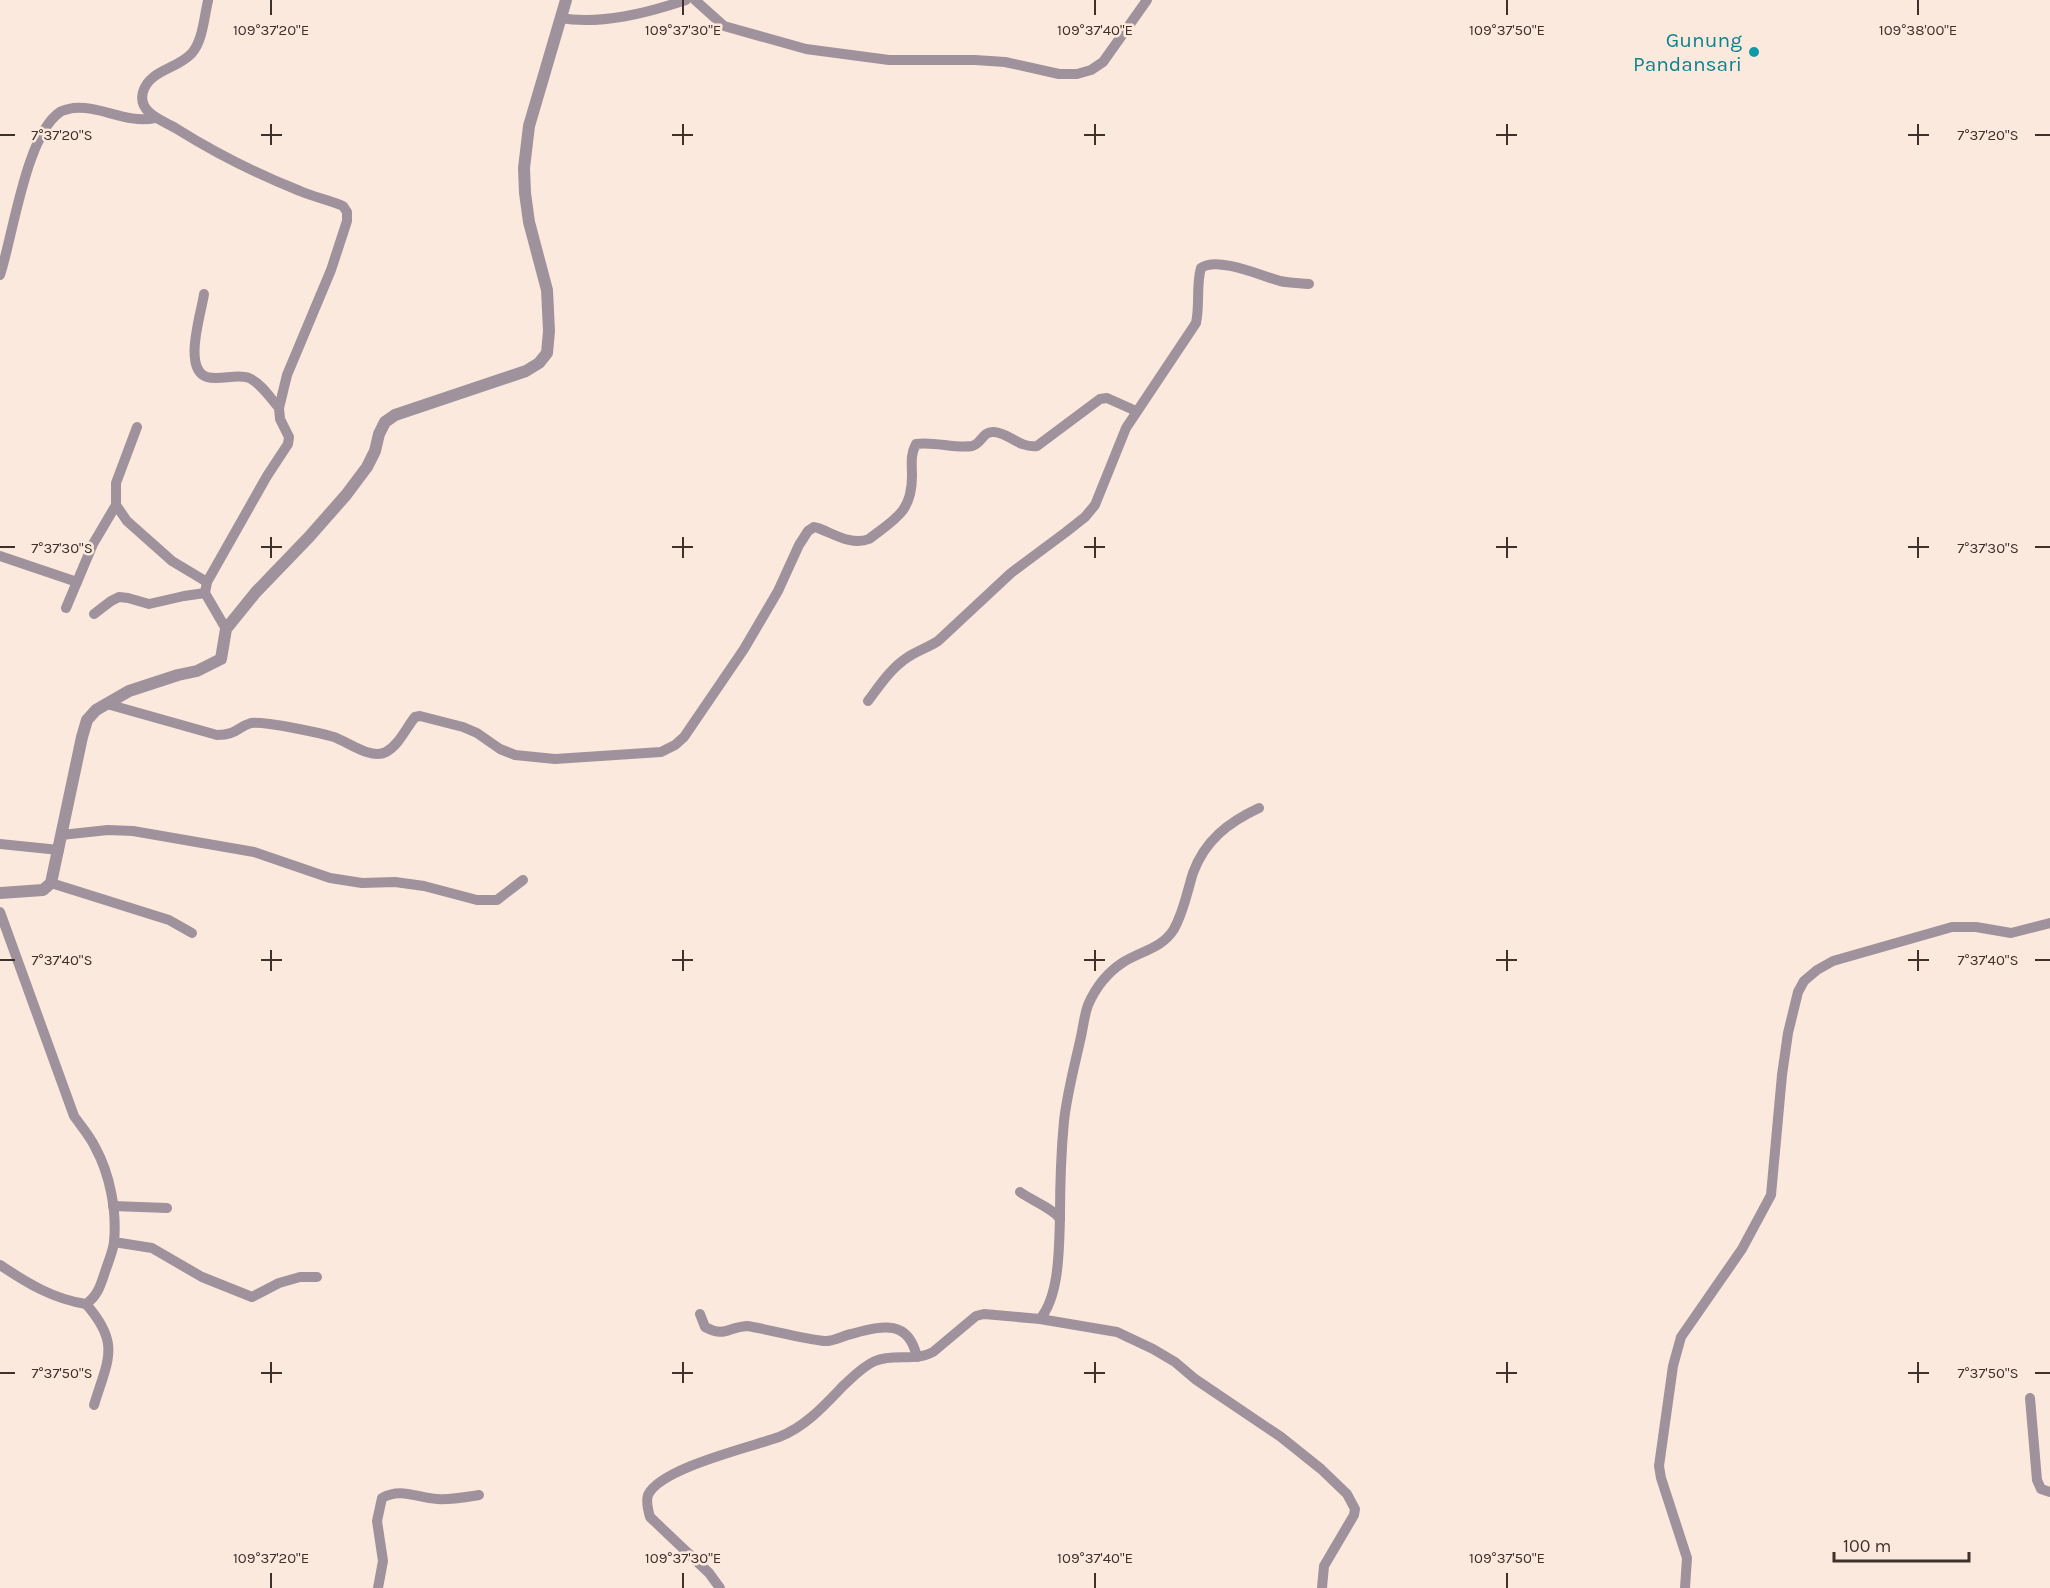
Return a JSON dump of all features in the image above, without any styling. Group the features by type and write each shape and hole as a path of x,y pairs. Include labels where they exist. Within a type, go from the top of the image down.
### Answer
{"street":[{"path":"0,893 43,890 51,883 87,720 96,710 129,692 197,671 221,659 226,632 256,592 309,537 351,488 375,451 385,422 395,415 526,371 539,363 547,353 549,331 547,290 530,222 524,168 529,126 566,0"},
{"path":"561,18 581,19 641,13 686,0"},
{"path":"695,0 724,26 806,49 890,60 1005,62 1059,74 1077,74 1091,70 1102,62 1147,0"},
{"path":"155,118 145,108 142,99 143,91 157,74 185,60 192,53 198,44 208,1"},
{"path":"0,275 25,178 35,150 48,124 61,111 86,108 131,118 155,118 166,122 209,150 238,165 303,193 343,206 347,212 347,221 331,270 287,375 279,408 280,419 289,437 288,444 262,484 207,582 205,593 226,632"},
{"path":"868,700 898,664 910,655 925,650 938,641 1011,573 1085,517 1098,498 1119,443 1136,411 1196,323 1199,310 1200,272 1204,265 1225,265 1283,282 1309,284"},
{"path":"204,294 194,348 197,369 210,378 248,378 257,384 279,408"},
{"path":"106,704 217,735 229,735 249,724 267,724 331,736 364,751 377,754 386,753 398,742 415,717 420,716 463,727 477,733 500,749 515,755 572,759 661,752 675,745 684,736 730,671 778,591 808,531 814,527 850,540 864,541 905,509 912,494 911,453 916,444 972,446 980,442 990,431 999,432 1027,447 1037,446 1100,399 1107,398 1136,411"},
{"path":"66,608 93,544 116,505 116,483 137,427"},
{"path":"116,505 127,521 172,561 207,582"},
{"path":"0,556 77,582"},
{"path":"94,614 119,597 149,604 205,593"},
{"path":"1040,1319 1052,1292 1061,1240 1064,1120 1088,1006 1098,987 1110,972 1123,962 1155,948 1167,939 1186,901 1197,864 1210,842 1224,827 1259,808"},
{"path":"61,835 108,830 133,831 254,852 330,878 362,883 395,882 424,886 477,900 497,900 523,880"},
{"path":"0,844 59,850"},
{"path":"51,883 169,920 192,933"},
{"path":"0,912 74,1116 102,1161 113,1206 114,1242 99,1290 86,1304"},
{"path":"1684,1588 1687,1558 1659,1466 1676,1348 1686,1327 1742,1249 1771,1195 1788,1033 1798,992 1804,981 1833,961 1952,927 1976,927 2011,933 2050,922"},
{"path":"1020,1192 1056,1213 1060,1220"},
{"path":"113,1206 167,1208"},
{"path":"114,1242 152,1248 202,1277 252,1297 279,1283 300,1277 317,1277"},
{"path":"0,1264 39,1289 71,1302 86,1304 98,1318 107,1333 108,1358 94,1405"},
{"path":"700,1314 705,1327 716,1332 726,1333 747,1326 824,1341 881,1328 896,1328 903,1332 914,1346 917,1357"},
{"path":"720,1588 709,1573 650,1517 647,1506 648,1495 655,1485 666,1477 701,1461 773,1439 799,1427 854,1376 874,1361 884,1358 925,1357 976,1316 984,1314 1040,1319 1117,1332 1175,1362 1195,1379 1281,1437 1335,1482 1355,1509 1354,1515 1324,1566 1322,1588"},
{"path":"2030,1398 2037,1480 2041,1489 2050,1492"},
{"path":"378,1588 383,1561 377,1521 382,1498 392,1493 411,1493 436,1499 479,1495"}],"place":[{"name":"Gunung Pandansari","path":"1754,52"}]}
